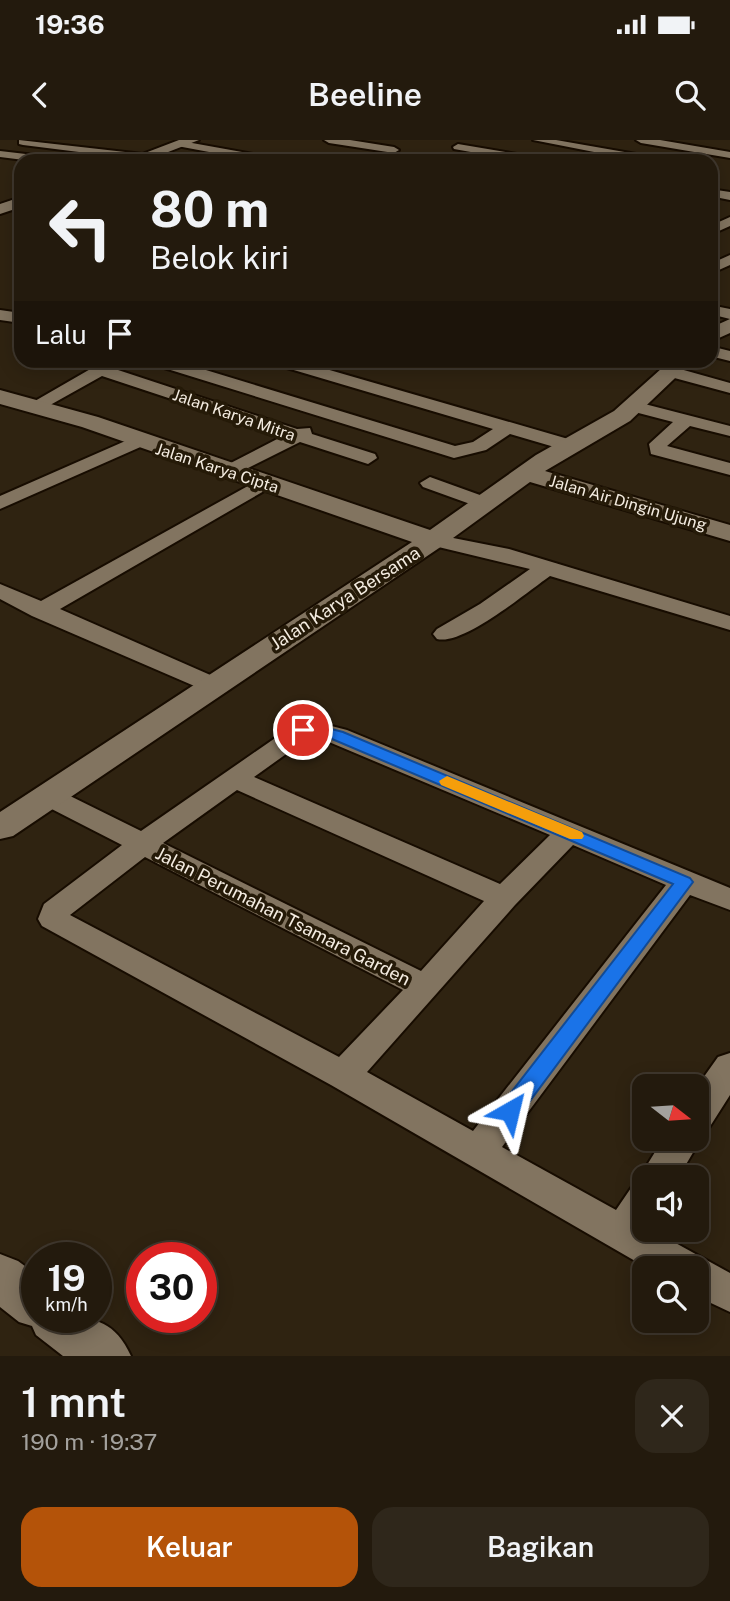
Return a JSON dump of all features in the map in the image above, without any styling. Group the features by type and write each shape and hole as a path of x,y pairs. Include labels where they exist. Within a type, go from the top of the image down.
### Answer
{"street":[{"path":"36,154 80,140"},
{"path":"329,140 394,150"},
{"path":"538,140 619,154"},
{"path":"641,140 730,155"},
{"path":"1,149 25,141 112,154"},
{"path":"151,154 186,142 243,154"},
{"path":"700,154 730,142"},
{"path":"89,154 119,144"},
{"path":"488,151 510,144"},
{"path":"458,147 504,154"},
{"path":"13,402 104,368"},
{"path":"180,368 454,452 480,446 509,428"},
{"path":"303,368 568,445"},
{"name":"Jalan Karya Bersama","path":"0,828 215,686 283,637 433,540 568,445 622,416 676,368"},
{"path":"683,368 730,388"},
{"name":"Jalan Karya Mitra","path":"101,370 368,458"},
{"name":"Jalan Karya Cipta","path":"13,402 139,441 433,540"},
{"path":"633,406 730,431"},
{"path":"686,419 658,444 658,450 730,469"},
{"path":"228,472 322,423"},
{"path":"0,503 139,441"},
{"name":"Jalan Air Dingin Ujung","path":"526,473 730,533"},
{"path":"40,611 264,483"},
{"path":"430,483 484,503"},
{"path":"433,540 501,554 730,623"},
{"path":"445,634 488,609 546,568"},
{"path":"0,591 40,611 215,686"},
{"name":"Jalan Perumahan Tsamara Garden","path":"662,1256 343,1076 53,919 55,911 141,845 303,730 312,729 338,736 730,900"},
{"path":"233,778 504,898"},
{"name":"Jalan Perumahan Tsamara Garden","path":"48,796 425,986"},
{"name":"Jalan Perumahan Tsamara Garden","path":"343,1076 504,898 569,833"},
{"path":"478,1152 684,882"},
{"path":"709,1098 730,1066"},
{"path":"622,1233 632,1218"},
{"path":"0,1278 21,1293"},
{"path":"709,1282 730,1294"},
{"path":"74,1333 104,1356"}],"slow traffic":[{"path":"447,781 576,836"}],"route":[{"path":"303,730 322,730 338,736 684,882 510,1111"}]}
